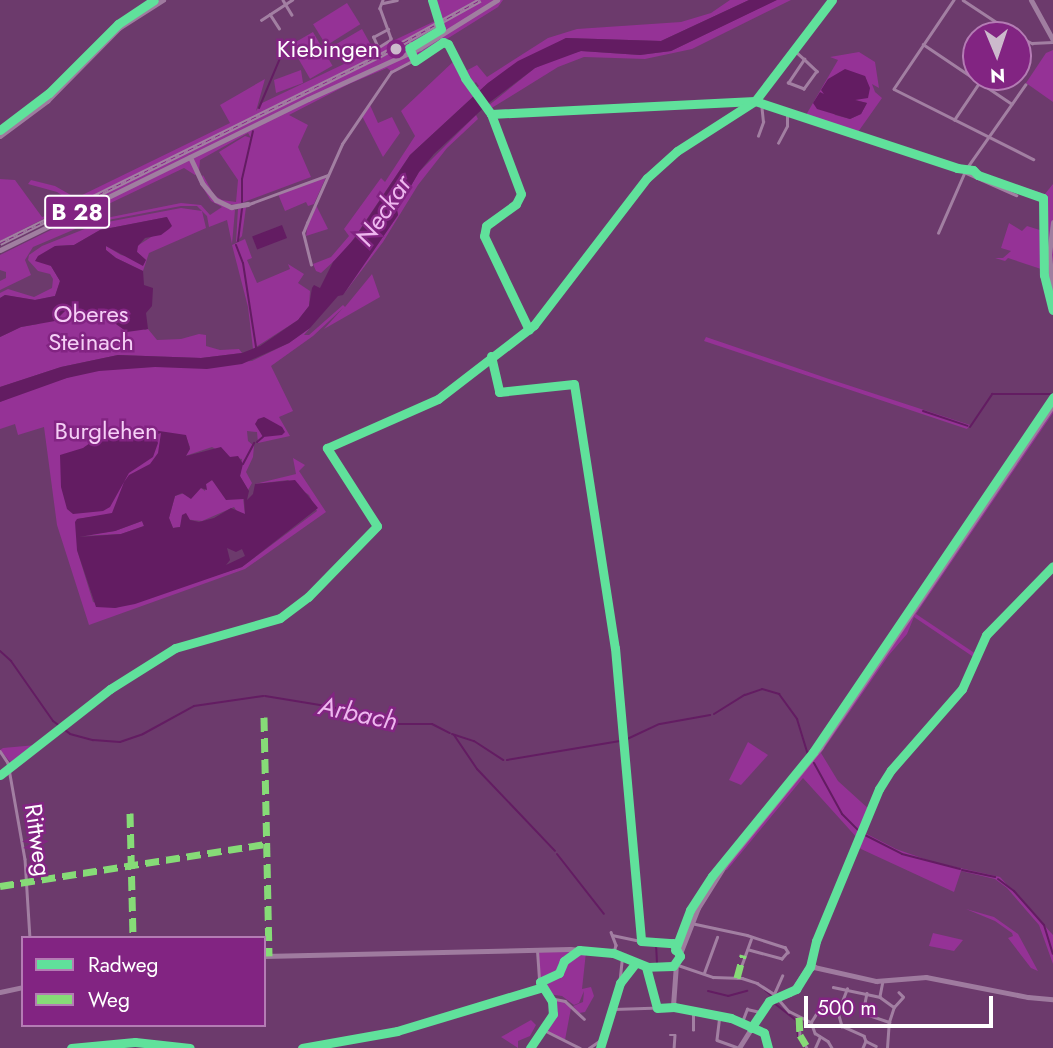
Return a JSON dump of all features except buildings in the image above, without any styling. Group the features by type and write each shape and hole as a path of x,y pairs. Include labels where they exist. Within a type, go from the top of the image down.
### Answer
{"main road":[{"path":"0,136 33,113 124,24 163,0"},
{"name":"B 28","path":"0,250 432,43 497,0"},
{"path":"1031,0 1053,41"},
{"path":"190,157 202,183 216,201 244,205"},
{"path":"1053,222 1049,261 1053,295"},
{"path":"751,1028 720,1015 674,1007 676,964 692,921 722,870 828,737 1053,405"},
{"path":"266,956 536,950 614,954 646,967 676,964"},
{"path":"739,1048 760,1012 775,996 791,993 809,968 818,967 883,981 926,976 1028,997 1053,999"},
{"path":"0,992 21,987"}],"street":[{"path":"283,0 292,15"},
{"path":"261,20 292,0"},
{"path":"377,0 397,0"},
{"path":"414,59 410,44 437,33 442,27 432,0"},
{"path":"805,118 755,101 832,0"},
{"path":"954,0 894,89 1033,159"},
{"path":"963,0 994,21"},
{"path":"383,1 381,11 388,29 391,40 378,48 373,37 388,29"},
{"path":"270,14 279,27"},
{"path":"1032,43 1053,41"},
{"path":"311,265 303,233 348,134 391,72 443,42 448,44 475,93"},
{"path":"923,44 962,71"},
{"path":"794,50 804,59 817,71 804,89 788,83 804,59"},
{"path":"954,120 974,91"},
{"path":"992,91 1012,104"},
{"path":"938,233 965,173 1021,91"},
{"path":"758,136 763,122 761,104"},
{"path":"778,143 787,128 787,112"},
{"path":"965,173 1016,195"},
{"path":"244,205 328,175"},
{"name":"Rittweg","path":"0,751 8,763 23,850 30,936"},
{"path":"692,921 785,947 787,957 777,958 748,950"},
{"path":"614,954 616,945 611,933 673,943 680,956"},
{"path":"703,974 717,937"},
{"path":"737,978 743,955 748,950 751,939"},
{"path":"530,1048 553,1014 551,998 538,976 536,950"},
{"path":"619,986 618,972 623,958"},
{"path":"600,1048 619,986 626,972 635,964"},
{"path":"676,964 703,974 757,983 799,1017 811,1021"},
{"path":"646,967 657,1008"},
{"path":"775,996 782,976"},
{"path":"880,997 883,981"},
{"path":"833,987 880,997 894,1007"},
{"path":"847,989 837,1018 842,1026 864,1036 866,1041 876,1046"},
{"path":"867,993 863,1013 889,1022"},
{"path":"887,1048 889,1022 894,1007 903,997 899,993"},
{"path":"551,998 563,999 584,1019"},
{"path":"614,1009 674,1007"},
{"path":"742,1022 748,1008 760,1012"},
{"path":"832,1048 828,1041 812,1029 811,1021 820,1009 838,1012"},
{"path":"693,1011 693,1030"},
{"path":"720,1015 718,1041 739,1048"},
{"path":"799,1017 800,1035 807,1048"},
{"path":"751,1028 765,1035 768,1048"},
{"path":"544,1030 580,1048"},
{"path":"670,1035 675,1035 674,1048"},
{"path":"815,1048 820,1037"},
{"path":"589,1048 601,1040"},
{"path":"863,1048 866,1041"}],"green space":[{"path":"434,0 503,0 498,7 418,57 391,71 387,68 349,84 289,115 308,125 298,147 311,177 236,205 213,197 201,179 203,175 214,195 222,200 236,202 238,180 219,152 245,136 251,138 248,133 200,160 199,172 195,175 184,168 79,218 71,218 85,210 76,199 71,201 57,192 28,184 31,180 55,186 76,198 230,123 220,105 265,79 256,111 262,103 344,64 339,56 334,59 329,51 333,48 337,54 333,46 362,29 372,47 350,61 435,21 438,19"},
{"path":"730,0 749,0 661,41 566,38 488,83 477,93 475,89 479,86 476,82 472,85 464,72 477,65 487,77 548,38 577,29 681,22 711,13"},
{"path":"776,0 791,0 692,49 645,59 584,57 558,67 490,109 488,106 535,68 555,58 581,51 640,55 671,51"},
{"path":"347,3 360,24 326,45 313,24"},
{"path":"313,32 332,66 310,79 290,45"},
{"path":"1053,50 1053,102 1032,87 1032,74 1046,53"},
{"path":"859,52 875,62 879,88 872,84 875,92 882,98 858,132 806,115 838,60 830,57","holes":["865,76 867,82 855,100 867,103 861,114 850,119 835,115 822,90"]},
{"path":"455,60 468,88 476,94 410,155 346,250 321,273 316,271 313,264 331,257 349,236 344,229 381,178 385,182 415,136 401,111"},
{"path":"301,70 303,83 276,93 274,80"},
{"path":"370,105 378,123 392,117 400,133 383,157 362,116"},
{"path":"476,115 478,119 447,148 418,185 383,242 343,295 398,215 397,210 419,172"},
{"path":"966,169 1045,194 1053,184 1053,310 1044,270 1008,258 1005,261 995,258 1003,258 1011,251 1001,248 1009,223 1022,231 1027,226 1043,231 1044,202 969,175"},
{"path":"326,177 314,204 308,206 306,202 285,211 278,194"},
{"path":"197,178 214,201 235,210 232,244 227,220 209,227 207,216 197,206 181,206 87,224 33,247 25,260 31,275 0,290 0,281 6,278 6,272 0,270 0,255 69,221 88,215 96,220 181,203 201,205 210,215 222,207 211,201"},
{"path":"0,179 15,180 42,217 55,213 0,241"},
{"path":"316,205 328,229 306,236 308,223"},
{"path":"246,207 242,236 236,242 238,209"},
{"path":"181,208 202,211 206,228 149,253 143,271 116,258 106,250 106,246 121,255 146,260 137,252 137,246 156,234 167,217 100,230 74,245 55,246 51,266 60,281 55,296 35,300 5,295 0,298 0,293 8,289 34,297 52,288 53,279 50,274 38,271 28,260 29,255 42,246 97,224"},
{"path":"245,239 252,258 247,260 257,283 290,269 288,264 304,274 298,283 310,291 309,306 298,320 253,349 248,307 232,245"},
{"name":"Burglehen","path":"372,274 380,297 324,329 343,308 313,336 271,366 293,411 279,417 290,436 258,443 257,432 247,431 248,441 254,446 253,457 246,472 252,483 248,490 240,476 242,459 230,457 212,447 185,456 190,447 186,437 142,510 77,519 77,550 93,602 115,608 242,567 317,511 309,495 288,480 255,484 296,474 293,458 305,465 299,471 326,512 245,569 89,625 57,525 44,427 18,435 15,424 0,429 0,402 35,387 94,370 252,361 289,343 310,328 304,335 309,335 343,305 345,307"},
{"name":"Oberes Steinach","path":"95,291 145,330 148,329 157,340 206,335 206,346 220,350 239,349 242,353 201,358 118,355 61,367 0,387 0,337 21,327 38,324"},
{"path":"706,337 970,425 967,429 704,341"},
{"path":"1053,397 1053,413 916,614 976,654 975,658 914,617 907,634 889,655 821,753 838,781 871,811 863,832 896,849 933,862 1000,877 1053,935 1053,964 1039,925 1007,888 995,879 961,871 954,892 861,849 857,846 859,840 803,778 727,870 720,869 702,896 686,932 684,926 691,911 718,868 813,752"},
{"path":"212,480 236,497 243,498 245,514 238,513 234,507 202,521 183,519 180,527 173,528 169,518 175,496 201,488 205,491 206,484"},
{"path":"142,521 144,526 121,534 79,536 115,531"},
{"path":"748,742 768,755 741,785 729,780"},
{"path":"36,745 12,764 0,750 3,748"},
{"path":"966,909 994,917 1018,934 1038,971 1031,968 1008,938 1013,936 1012,933 995,921"},
{"path":"933,933 963,940 954,951 929,946"},
{"path":"538,951 586,952 582,989 591,987 594,996 585,1012 579,1013 573,1006 583,1002 584,991 579,1003 574,1005 562,996 548,994 540,976"},
{"path":"554,999 563,1000 571,1008 565,1040 546,1031 555,1014"},
{"path":"531,1020 536,1025 530,1036 518,1041 518,1048 501,1037"}],"water":[{"name":"Neckar","path":"749,0 777,0 671,51 640,55 581,51 535,68 490,102 434,154 419,172 397,210 398,215 343,295 338,296 310,328 289,343 242,364 207,369 155,367 99,371 67,378 0,402 0,387 61,367 118,355 201,358 242,353 260,346 298,320 309,306 314,285 320,288 333,262 354,239 410,155 488,83 518,61 566,38 661,41"},
{"path":"845,69 865,76 870,88 868,98 855,100 867,103 861,114 850,119 817,109 813,103 820,92 824,94 821,90 828,79"},
{"path":"167,217 172,226 161,235 145,238 138,246 137,252 146,260 143,266 106,246 106,250 116,258 143,271 144,285 153,288 152,306 146,313 148,329 127,332 109,319 90,318 88,313 75,317 67,309 55,321 21,327 0,337 0,298 5,295 35,300 55,296 60,281 51,266 35,261 38,256 55,246 74,245 100,230"},
{"path":"282,225 287,238 257,250 252,236"},
{"path":"264,417 282,427 285,432 282,435 263,437 255,424 258,419"},
{"path":"139,428 186,435 190,449 186,456 221,447 230,457 238,456 243,464 240,476 249,491 247,500 253,494 255,484 295,480 318,508 242,567 135,604 115,608 96,607 77,550 75,522 77,519 112,513 129,475 150,464 158,453 161,433 155,435 158,443 153,457 129,473 110,507 103,511 73,514 67,509 61,487 60,455 83,448 97,438 130,435","holes":["212,480 226,500 244,499 245,514 231,508 214,518 199,522 190,520 186,513 182,515 180,527 173,528 169,518 175,496 182,493 191,499 201,488 207,490 206,484","142,521 144,526 121,534 79,537 115,531","227,548 236,552 242,549 245,556 226,565 230,560"]}],"waterway":[{"path":"259,108 281,56"},
{"path":"242,202 242,179 253,131"},
{"path":"238,241 242,207"},
{"path":"236,245 243,263 256,347"},
{"path":"970,427 992,394 1053,394"},
{"path":"923,411 968,426"},
{"path":"257,442 263,437"},
{"path":"243,464 254,443"},
{"name":"Arbach","path":"0,651 11,661 53,721 70,734 93,740 120,742 143,734 194,706 263,696"},
{"name":"Arbach","path":"714,714 745,695 762,689 779,694 797,719 808,756"},
{"name":"Arbach","path":"265,696 332,707 390,724 432,724 450,733"},
{"name":"Arbach","path":"625,740 660,724 710,715"},
{"name":"Arbach","path":"452,734 474,741 503,760"},
{"path":"454,735 477,769 555,851"},
{"name":"Arbach","path":"507,760 621,741"},
{"name":"Arbach","path":"814,763 842,814 861,833 902,854 960,869"},
{"path":"557,854 604,914"},
{"name":"Arbach","path":"962,870 995,877"},
{"name":"Arbach","path":"998,879 1014,891 1044,925 1053,954"},
{"path":"656,944 657,964"},
{"path":"765,990 772,996"},
{"path":"708,991 728,996 747,991"},
{"path":"774,1003 796,1020 798,1037 805,1048"}],"railway":[{"path":"0,243 377,57 480,0"}],"marked path":[{"path":"264,717 269,956"},
{"path":"130,813 133,936"},
{"path":"0,886 266,844"},
{"path":"737,978 743,955"},
{"path":"799,1017 800,1035 806,1045"}],"cycle path":[{"path":"0,130 49,93 118,24 154,0"},
{"path":"432,0 441,29 409,48 415,61 443,42 448,44 465,78 491,114 521,194 516,204 486,226 484,236 529,330"},
{"path":"0,775 110,689 175,648 280,618 308,597 377,526 327,448 438,399 534,325 647,178 677,151 755,101 832,0"},
{"path":"491,114 755,101 957,168 973,170 978,175 1043,198 1044,275 1053,310"},
{"path":"491,356 499,392 574,384 615,648 641,941 673,943 680,956 673,966 648,967 613,953 579,950 564,961 559,973 540,982 552,1001 553,1014 530,1048"},
{"path":"675,950 690,910 712,876 813,752 1053,397"},
{"path":"751,1028 769,1001 796,989 810,967 816,941 879,789 891,770 962,689 986,635 1053,566"},
{"path":"600,1048 620,983 635,964"},
{"path":"646,967 657,1008 674,1007 731,1018 764,1033 768,1048"},
{"path":"302,1048 397,1031 543,987"},
{"path":"71,1048 135,1042 190,1048"}],"place":[{"name":"Kiebingen","path":"396,49"}]}
